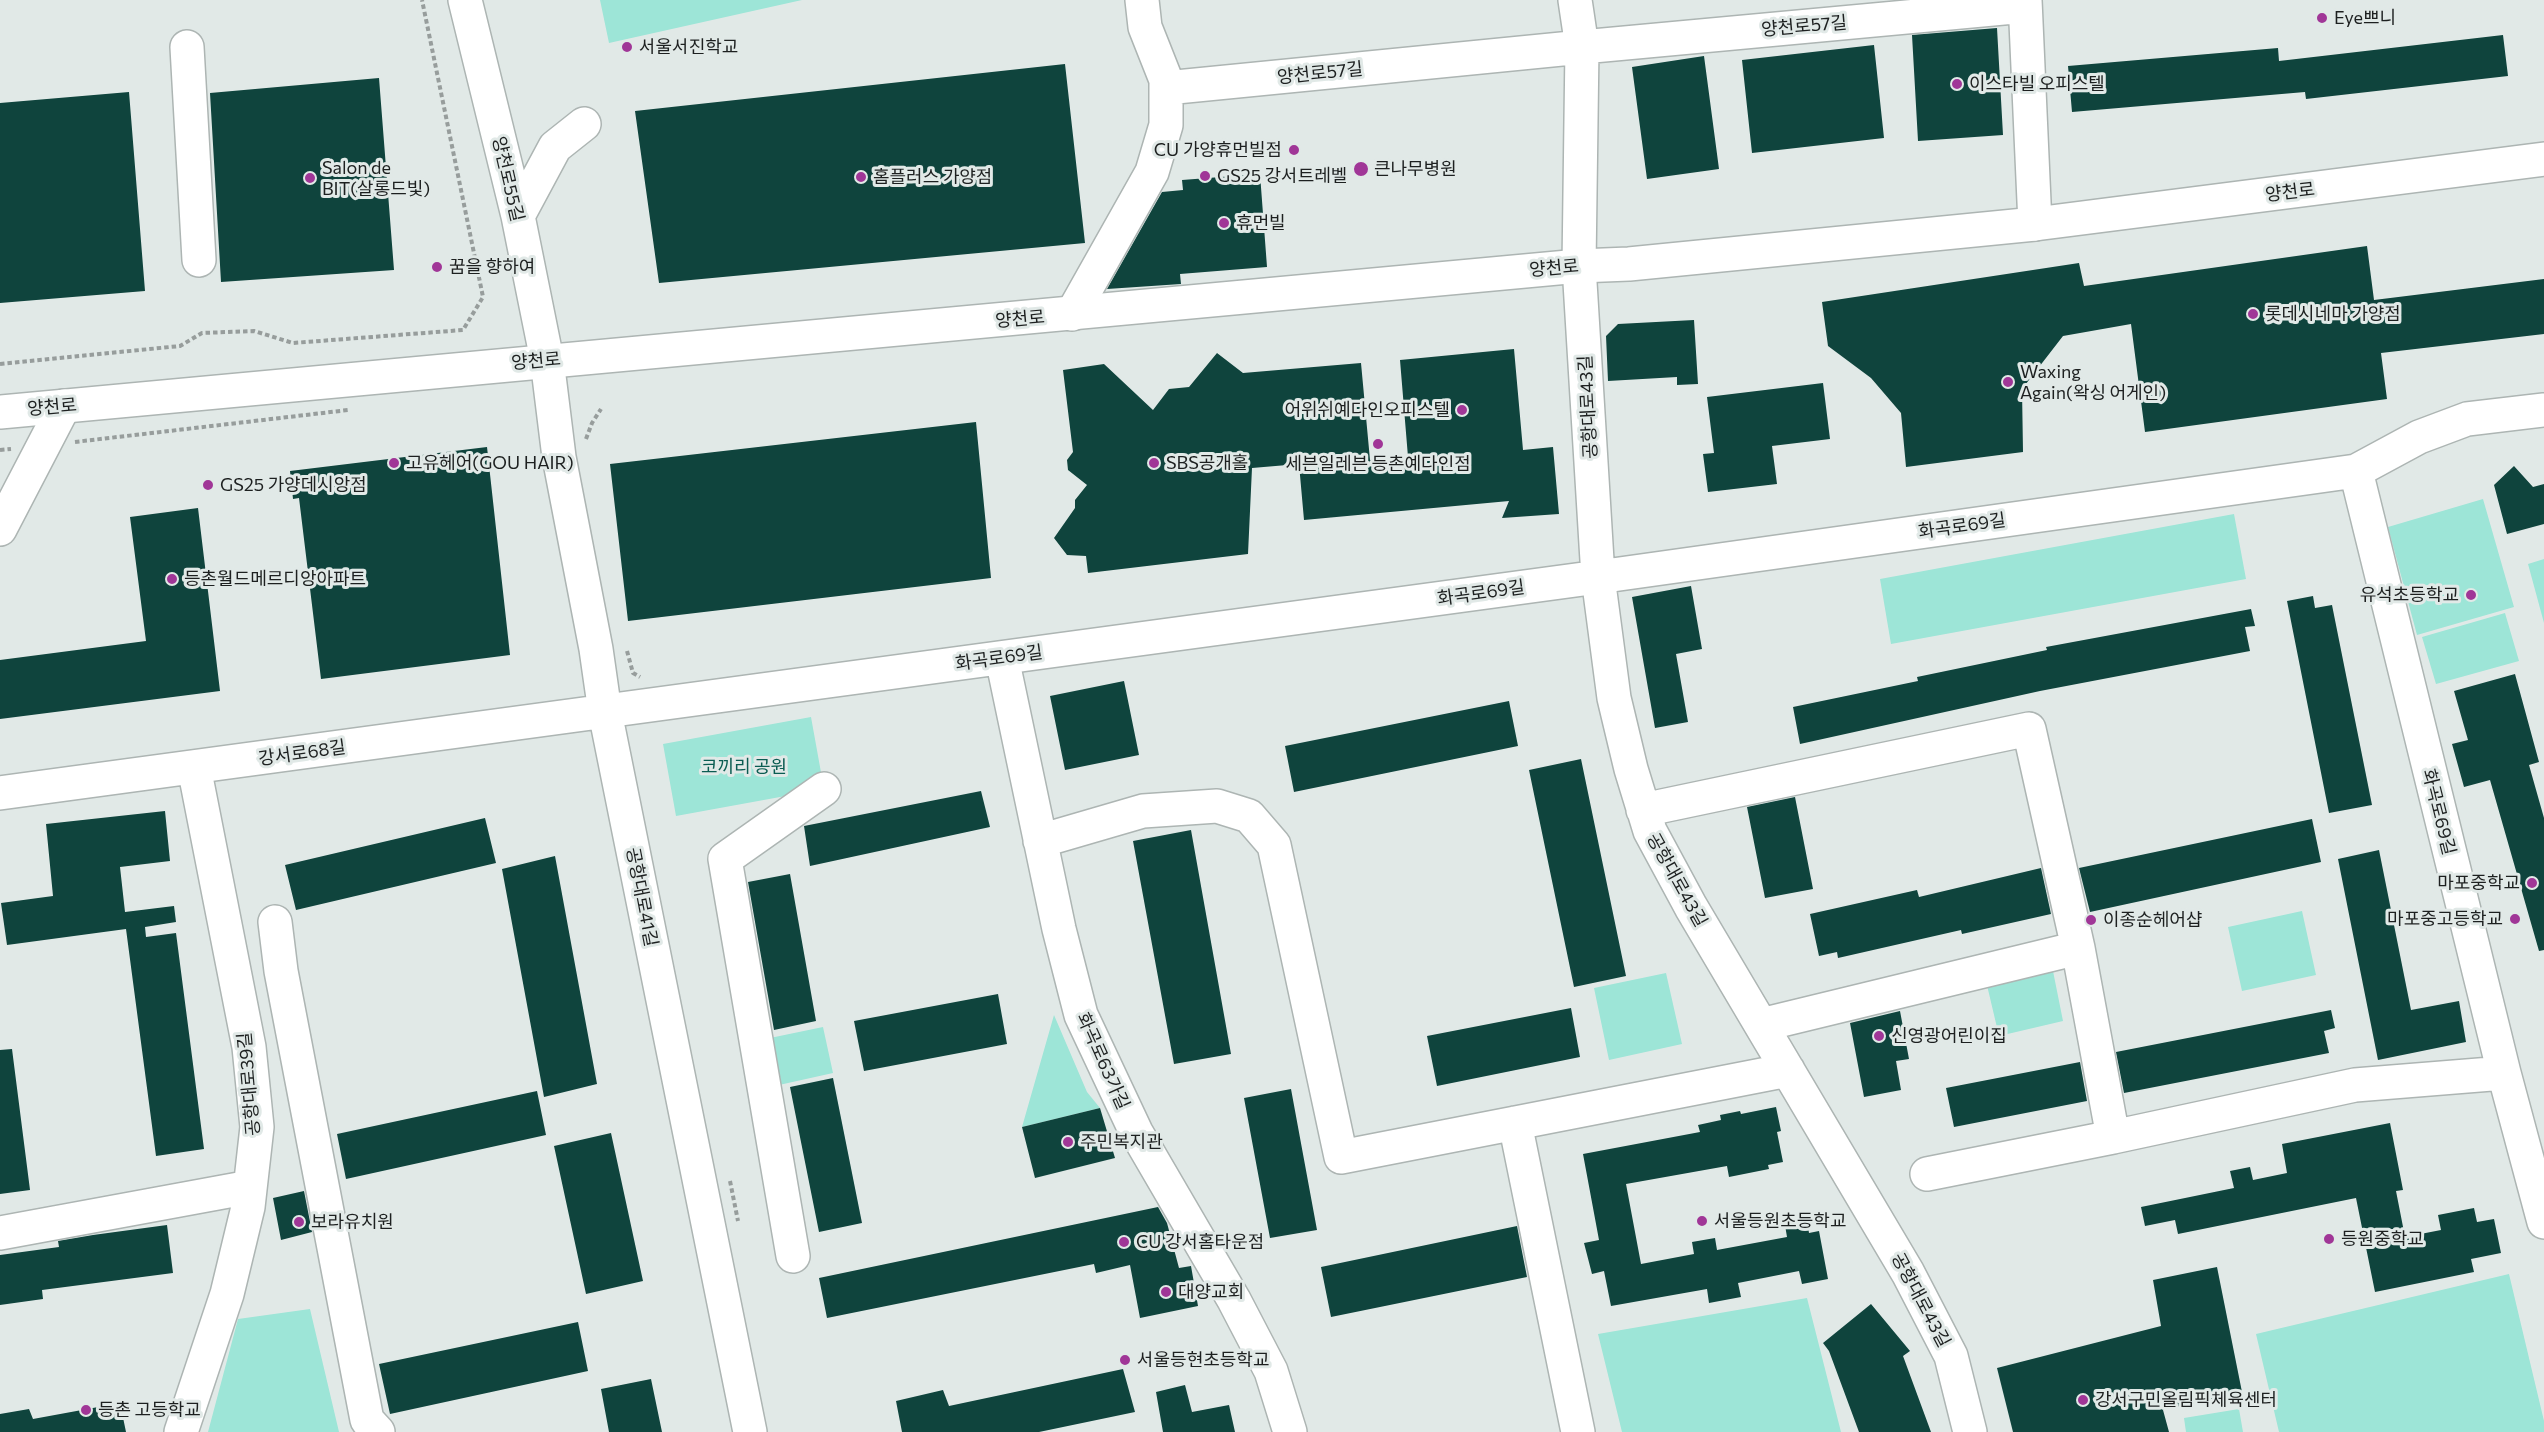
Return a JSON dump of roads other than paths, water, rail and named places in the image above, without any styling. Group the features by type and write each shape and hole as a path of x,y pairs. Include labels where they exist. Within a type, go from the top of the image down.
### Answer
{"street":[{"name":"양천로55길","path":"465,0 518,216 547,360"},
{"path":"1072,314 1152,172 1166,125 1166,80 1145,27 1142,0"},
{"path":"1575,0 1582,47 1579,266"},
{"path":"2025,3 2035,224"},
{"name":"양천로57길","path":"1166,88 2025,3"},
{"path":"187,47 199,260"},
{"path":"518,216 555,147 584,124"},
{"name":"양천로","path":"0,412 1579,266 1640,263 2035,224 2544,159"},
{"name":"공항대로43길","path":"1579,266 1598,577 1614,698 1650,831 1691,907 1908,1273 1951,1356 1970,1432"},
{"name":"공항대로41길","path":"547,360 559,457 596,649 605,712 750,1432"},
{"path":"0,529 64,406"},
{"name":"화곡로69길","path":"605,712 2356,471 2419,437 2467,419 2544,410"},
{"name":"화곡로69길","path":"2356,471 2504,1073 2544,1222"},
{"name":"화곡로63가길","path":"1002,658 1040,841 1081,1015 1136,1132 1234,1300 1271,1371 1290,1432"},
{"name":"강서로68길","path":"0,793 605,712"},
{"path":"1643,810 2029,729 2078,948 2113,1137"},
{"name":"공항대로39길","path":"181,1432 227,1294 248,1207 257,1127 249,1047 194,767"},
{"path":"793,1256 724,859 824,789"},
{"path":"1040,841 1143,811 1217,806 1249,816 1274,845 1341,1156 1788,1070"},
{"path":"275,922 281,971 367,1420 378,1432"},
{"path":"1761,1025 2078,948"},
{"path":"1927,1174 2355,1085 2504,1073"},
{"path":"1515,1123 1578,1432"},
{"path":"0,1233 250,1186"}],"place":[{"name":"Eye쁘니","path":"2322,18"},
{"name":"서울서진학교","path":"627,47"},
{"name":"이스타빌 오피스텔","path":"1957,84"},
{"name":"CU 가양휴먼빌점","path":"1294,150"},
{"name":"큰나무병원","path":"1361,169"},
{"name":"GS25 강서트레벨","path":"1205,176"},
{"name":"홈플러스 가양점","path":"861,177"},
{"name":"Salon de BIT(살롱드빛)","path":"310,178"},
{"name":"휴먼빌","path":"1224,223"},
{"name":"꿈을 향하여","path":"437,267"},
{"name":"롯데시네마 가양점","path":"2253,314"},
{"name":"Waxing Again(왁싱 어게인)","path":"2008,382"},
{"name":"어위쉬예다인오피스텔","path":"1462,410"},
{"name":"세븐일레븐 등촌예다인점","path":"1378,444"},
{"name":"고유헤어(GOU HAIR)","path":"394,463"},
{"name":"SBS공개홀","path":"1154,463"},
{"name":"GS25 가양데시앙점","path":"208,485"},
{"name":"등촌월드메르디앙아파트","path":"172,579"},
{"name":"유석초등학교","path":"2471,595"},
{"name":"마포중학교","path":"2532,883"},
{"name":"마포중고등학교","path":"2515,919"},
{"name":"이종순헤어샵","path":"2091,920"},
{"name":"신영광어린이집","path":"1879,1036"},
{"name":"주민복지관","path":"1068,1142"},
{"name":"서울등원초등학교","path":"1702,1221"},
{"name":"보라유치원","path":"299,1222"},
{"name":"등원중학교","path":"2329,1239"},
{"name":"CU 강서홈타운점","path":"1124,1242"},
{"name":"대양교회","path":"1166,1292"},
{"name":"서울등현초등학교","path":"1125,1360"},
{"name":"강서구민올림픽체육센터","path":"2083,1400"},
{"name":"등촌 고등학교","path":"86,1410"}],"park label":[{"name":"코끼리 공원","path":"744,767"}]}
